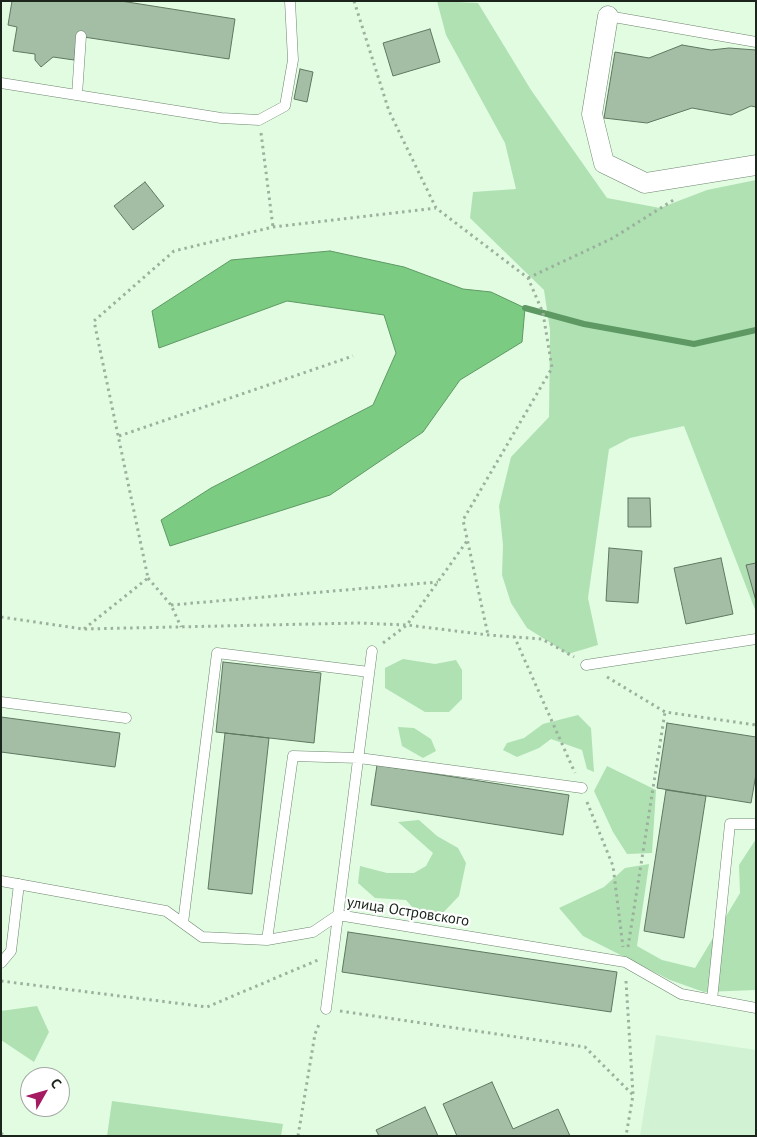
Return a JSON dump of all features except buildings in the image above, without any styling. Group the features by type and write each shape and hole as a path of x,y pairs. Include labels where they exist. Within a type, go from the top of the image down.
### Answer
{"street":[{"path":"608,16 592,114 604,163 644,183 756,165"}],"lane":[{"path":"1,84 221,118 259,120 285,106 293,60 290,1"},
{"path":"608,16 756,42"},
{"path":"77,95 81,36"},
{"path":"586,665 756,639"},
{"path":"326,1009 372,652"},
{"path":"183,923 217,653 369,672"},
{"path":"1,702 126,718"},
{"path":"267,940 293,756 359,758 582,788"},
{"path":"712,1000 730,824 756,824"},
{"name":"улица Островского","path":"1,881 166,911 202,937 267,940 314,932 338,915 625,962 681,994 756,1008"},
{"path":"1,963 11,951 19,884"}],"path":[{"path":"354,1 389,111 436,208 528,278 543,313 552,368 463,520 488,635"},
{"path":"259,120 273,227"},
{"path":"528,278 613,238 679,197"},
{"path":"181,627 171,605 148,578 94,321 174,251 273,227 436,208"},
{"path":"118,436 353,356"},
{"path":"372,652 408,625 467,540"},
{"path":"83,629 148,578"},
{"path":"171,605 438,582"},
{"path":"626,1136 633,1095 625,962 665,712"},
{"path":"1,981 207,1006 333,954"},
{"path":"298,1136 316,1034 326,1009 585,1047 633,1095"},
{"path":"1,1133 4,1136"}],"shaded area":[{"path":"437,1 478,3 531,90 607,198 660,208 707,190 756,180 756,612 684,426 630,438 609,449 588,598 598,645 568,654 527,628 511,603 502,575 503,545 499,506 511,457 549,417 550,330 544,290 470,218 473,192 516,189 505,143 446,35"},
{"path":"330,251 404,267 463,289 491,292 525,308 522,342 460,380 423,432 330,495 170,546 161,520 211,488 373,405 396,353 384,315 287,301 159,348 152,311 231,260"},
{"path":"403,659 435,664 456,660 462,670 462,699 449,712 425,712 385,688 385,668"},
{"path":"578,715 591,728 594,772 587,769 582,750 551,739 539,748 517,757 503,750 507,743 524,738 543,724"},
{"path":"398,727 414,728 431,739 436,751 423,758 402,746"},
{"path":"607,766 656,790 652,853 627,854 613,832 594,791"},
{"path":"419,820 437,836 458,848 466,863 459,896 439,917 424,921 406,900 375,898 358,883 360,866 387,873 414,873 426,866 433,853 398,822"},
{"path":"756,839 756,990 704,992 670,980 583,936 559,908 604,887 625,868 649,864 637,946 662,960 695,968 740,893 739,865"},
{"path":"37,1006 49,1032 34,1062 1,1040 1,1011"},
{"path":"656,1035 756,1050 756,1136 640,1136"},
{"path":"112,1101 283,1124 281,1136 107,1136"}],"waterway":[{"path":"525,308 584,324 694,344 756,330"}]}
